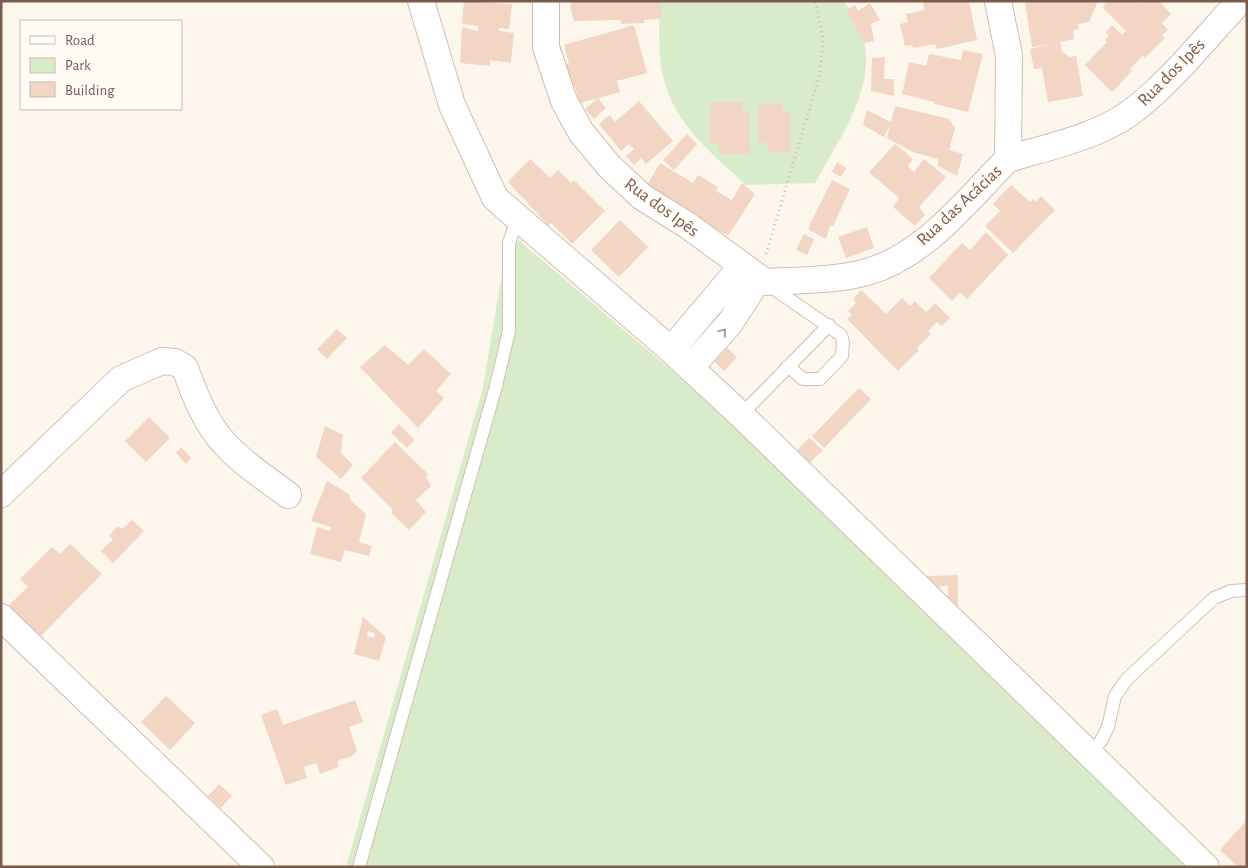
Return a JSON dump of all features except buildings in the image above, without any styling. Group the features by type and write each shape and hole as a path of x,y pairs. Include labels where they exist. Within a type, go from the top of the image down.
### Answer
{"street":[{"path":"421,1 452,104 496,198 517,219 671,350 741,415 1088,755 1206,867"},
{"name":"Rua dos Ipês","path":"546,1 546,47 564,101 581,132 609,166 642,197 687,225 755,276"},
{"name":"Rua das Acácias","path":"755,276 837,277 866,273 888,265 940,227 1008,158 1009,56 998,1"},
{"name":"Rua dos Ipês","path":"1008,158 1060,144 1126,116 1153,94 1240,1"},
{"path":"671,350 755,276"},
{"path":"690,368 730,323 755,276"},
{"path":"1,494 121,379 162,361 175,362 186,368 192,387 209,421 224,444 288,495"},
{"path":"1,617 261,867"}],"lane":[{"path":"359,867 496,386 509,331 508,243 517,219"},
{"path":"755,276 841,335 842,356 820,379 803,379 788,366"},
{"path":"741,415 828,325"},
{"path":"1088,755 1101,741 1108,727 1115,696 1126,680 1214,598 1230,591 1247,590"}],"path":[{"path":"755,276 819,77 823,40 815,1"}],"green space":[{"path":"659,1 844,1 861,32 866,51 865,71 861,91 854,110 815,183 746,185 693,133 673,103 661,66"},
{"path":"509,232 731,421 1202,867 346,867 483,387"}]}
